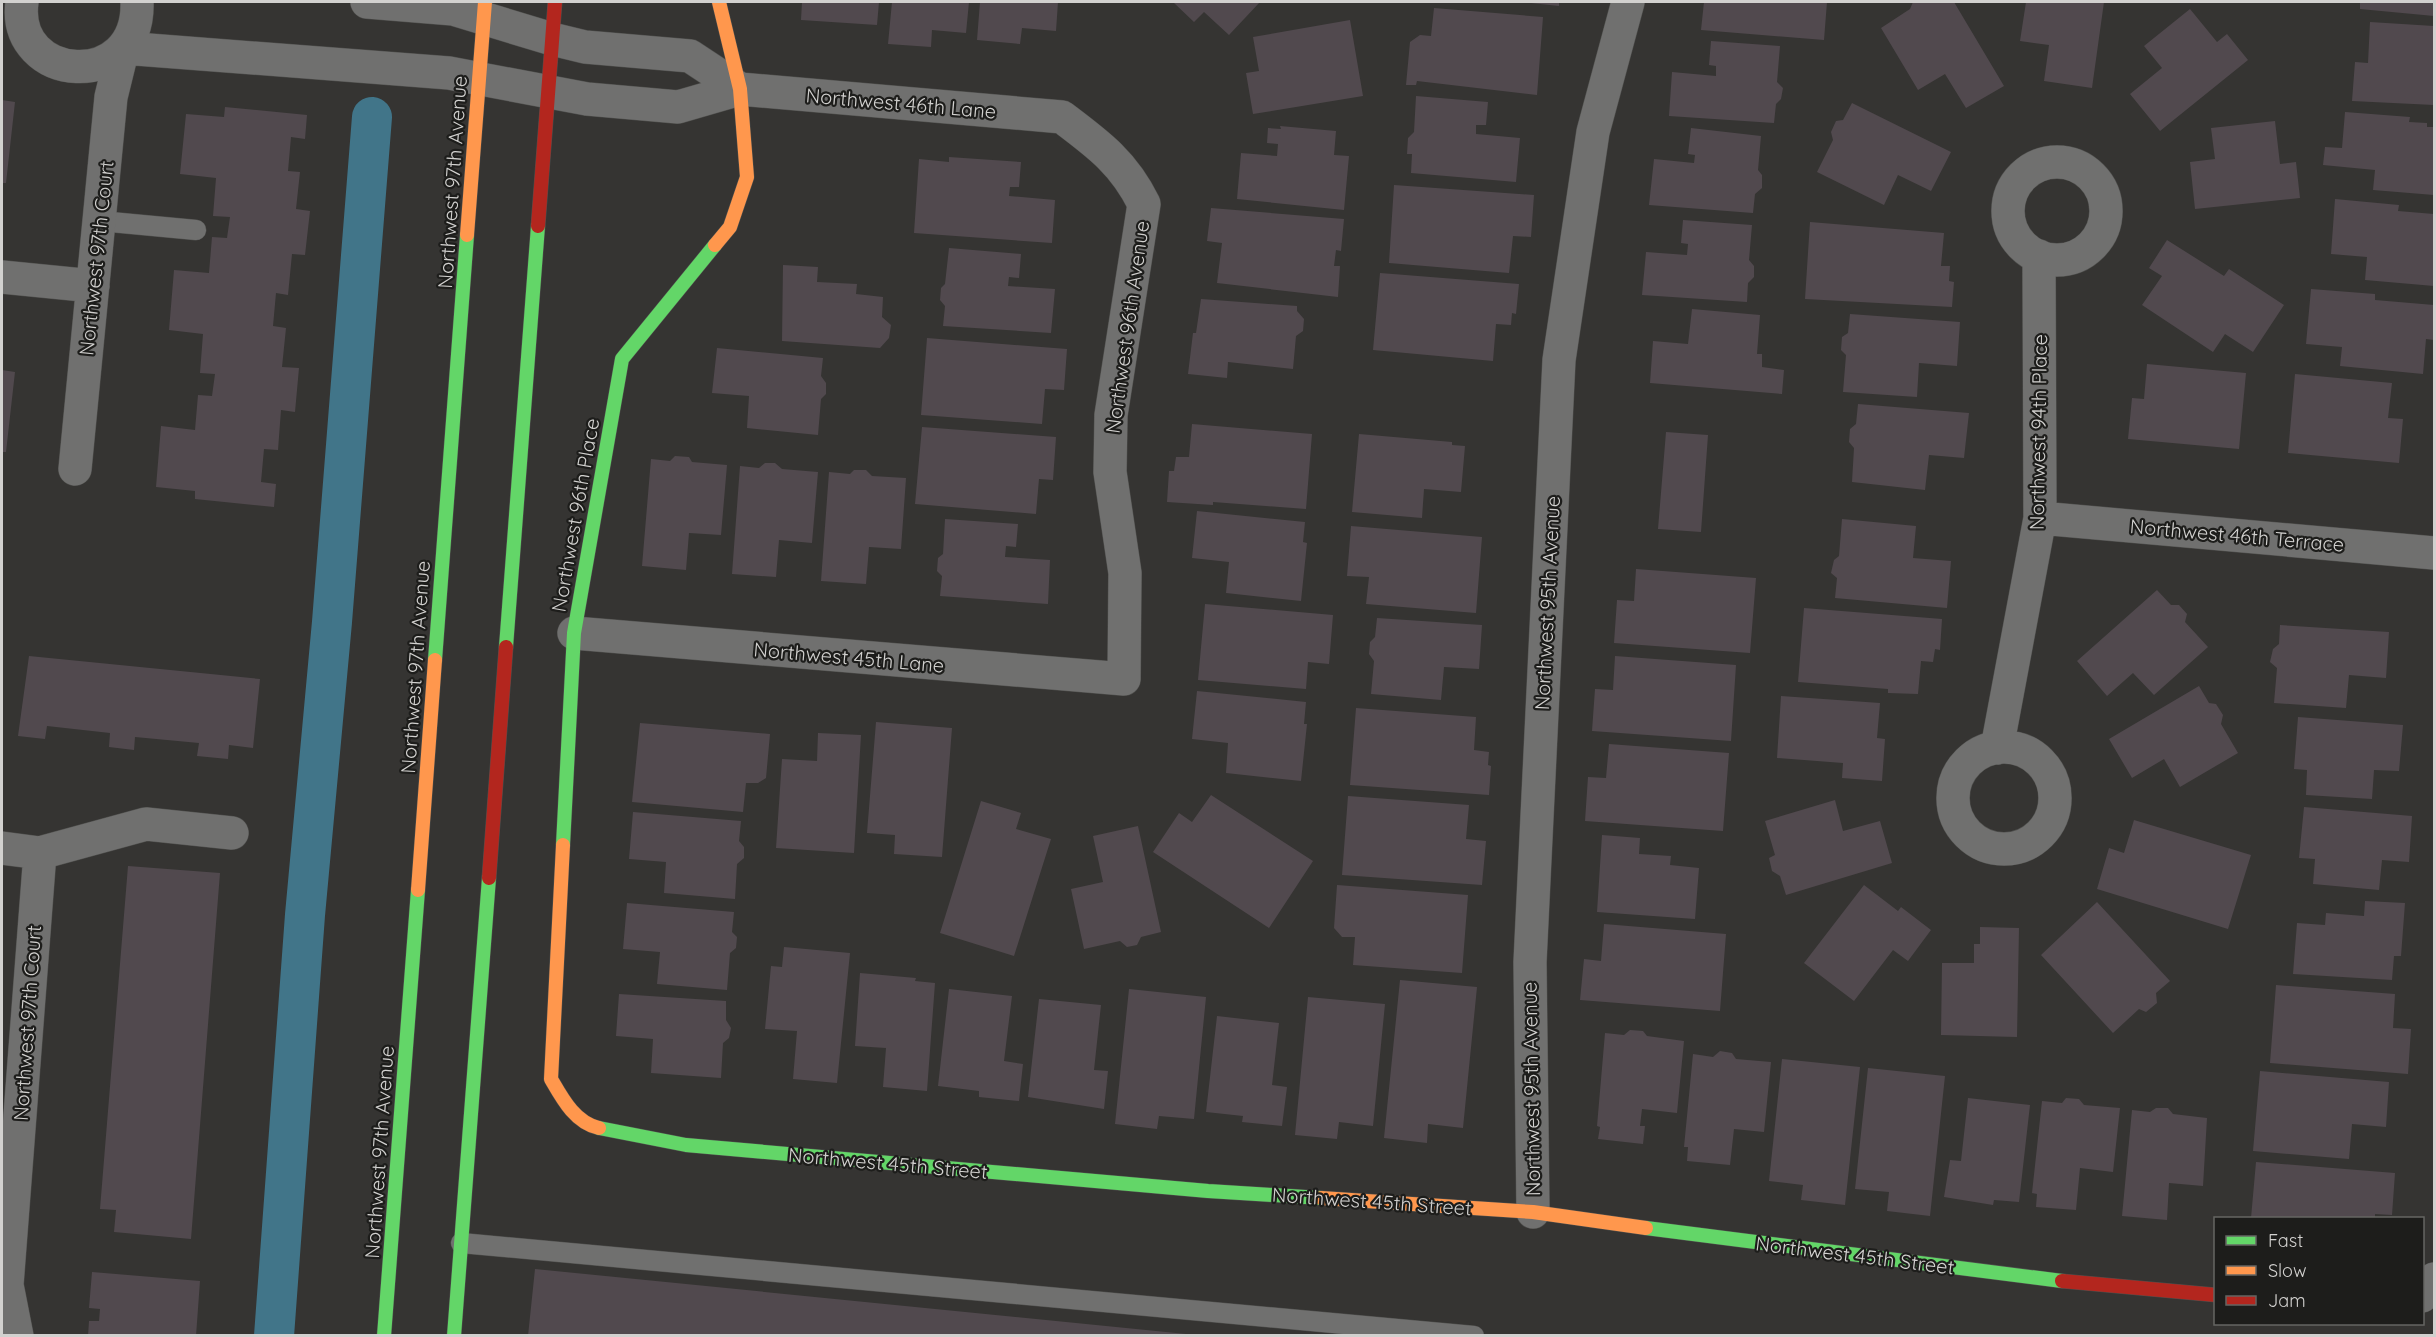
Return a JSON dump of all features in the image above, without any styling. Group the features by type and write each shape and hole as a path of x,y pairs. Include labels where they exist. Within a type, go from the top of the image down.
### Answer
{"street":[{"path":"22,2 20,12 25,31 35,48 51,60 69,67 89,67 108,60 123,48"},
{"name":"Northwest 97th Court","path":"75,469 111,97 123,48 133,33 138,16 137,2"},
{"name":"Northwest 46th Lane","path":"367,2 485,10 552,39 585,47 690,56 740,89"},
{"path":"454,1335 555,2"},
{"name":"Northwest 96th Place","path":"551,1079 574,633 621,359 730,227 747,177 740,89 719,2"},
{"name":"Northwest 95th Avenue","path":"1533,1212 1530,962 1559,360 1593,132 1628,2"},
{"name":"Northwest 97th Avenue","path":"384,1335 485,10"},
{"name":"Northwest 46th Lane","path":"123,48 479,77 587,99 678,107 740,89 1062,117"},
{"name":"Northwest 96th Avenue","path":"1062,117 1100,145 1132,179 1144,204 1111,415 1110,472 1125,573 1124,679"},
{"name":"Northwest 94th Place","path":"1997,748 2040,518 2039,256"},
{"path":"2,277 93,286"},
{"name":"Northwest 46th Terrace","path":"2040,518 2434,553"},
{"name":"Northwest 45th Lane","path":"574,633 1124,679"},
{"path":"2,848 40,853 146,824 232,833"},
{"name":"Northwest 97th Court","path":"17,1335 4,1286 40,853"},
{"name":"Northwest 45th Street","path":"551,1079 564,1103 589,1126 686,1145 1208,1191 1533,1212 1677,1233 2060,1281 2214,1295"}],"lane":[{"path":"100,221 196,230"},
{"path":"461,1243 1474,1335"}],"building":[{"path":"802,2 879,2 877,25 801,20"},
{"path":"892,2 969,2 966,33 932,30 931,47 888,44"},
{"path":"980,2 1058,2 1056,31 1022,28 1020,44 977,40"},
{"path":"1173,2 1260,2 1229,35 1204,12 1194,22"},
{"path":"1522,2 1559,2 1559,6"},
{"path":"1704,2 1827,2 1824,40 1701,30"},
{"path":"1913,2 1954,2 2004,86 1966,108 1945,74 1918,90 1881,28 1910,9"},
{"path":"2026,2 2104,2 2092,88 2044,81 2049,45 2020,41"},
{"path":"2360,2 2434,2 2434,16 2360,9"},
{"path":"1434,8 1543,17 1537,95 1417,81 1416,85 1406,85 1410,42 1420,35 1431,36"},
{"path":"2190,9 2217,42 2227,34 2248,60 2160,131 2130,94 2162,68 2144,46"},
{"path":"1350,20 1363,96 1253,114 1246,73 1259,71 1253,37"},
{"path":"2370,22 2434,26 2434,105 2352,101 2355,62 2368,63"},
{"path":"1711,41 1780,46 1777,82 1783,88 1781,99 1776,104 1774,123 1669,116 1672,72 1716,76 1716,66 1709,65"},
{"path":"1416,96 1488,102 1486,125 1476,125 1476,134 1520,138 1516,182 1411,173 1412,154 1407,154 1408,138 1414,132"},
{"path":"2,100 15,102 6,183 2,183"},
{"path":"1852,103 1951,152 1931,191 1898,175 1884,205 1817,172 1833,140 1831,132 1836,121 1843,120"},
{"path":"225,107 307,115 305,139 291,137 288,171 300,172 296,209 310,211 305,255 292,254 288,295 276,293 273,326 286,328 282,367 299,368 295,412 281,410 278,450 264,449 261,482 276,484 274,507 195,499 195,491 156,487 161,426 195,430 198,395 212,396 215,374 200,373 203,334 169,330 174,270 209,273 212,237 227,238 230,217 213,216 216,178 180,174 186,114 224,117"},
{"path":"2345,112 2410,117 2409,122 2427,123 2427,127 2434,127 2434,195 2373,190 2375,170 2323,165 2325,147 2342,148"},
{"path":"2275,121 2280,164 2296,162 2300,198 2195,209 2190,162 2215,159 2211,128"},
{"path":"1280,126 1336,131 1334,155 1349,156 1344,210 1237,199 1241,153 1277,156 1278,144 1267,143 1268,128 1281,129"},
{"path":"1691,128 1761,136 1758,170 1762,175 1762,188 1755,194 1753,213 1649,205 1654,159 1694,163 1695,155 1688,154"},
{"path":"949,157 1021,162 1019,187 1010,187 1009,196 1055,200 1052,243 914,233 919,159 949,162"},
{"path":"1394,185 1534,195 1531,237 1513,236 1509,273 1389,263"},
{"path":"2335,199 2399,205 2398,211 2434,214 2434,286 2365,280 2367,257 2331,254"},
{"path":"1211,208 1344,219 1341,251 1336,250 1334,266 1340,266 1338,297 1217,283 1222,243 1207,241"},
{"path":"1683,220 1752,225 1749,260 1754,266 1754,277 1748,283 1747,302 1642,295 1646,252 1687,255 1688,244 1681,243"},
{"path":"1810,222 1944,233 1941,266 1950,266 1949,281 1954,282 1952,307 1805,299"},
{"path":"2167,240 2224,276 2229,269 2284,305 2253,352 2225,334 2213,352 2142,305 2162,276 2149,268"},
{"path":"949,248 1021,254 1019,278 1009,277 1008,286 1055,289 1051,333 943,326 945,306 940,300 941,288 945,284"},
{"path":"783,265 818,267 817,282 857,284 856,294 883,297 882,317 891,325 889,338 880,348 782,341"},
{"path":"1380,273 1519,284 1516,314 1512,313 1511,325 1496,324 1493,361 1373,350"},
{"path":"2311,289 2375,294 2375,300 2434,305 2434,340 2426,339 2423,374 2340,366 2342,347 2306,344"},
{"path":"1201,299 1297,306 1297,311 1304,319 1303,331 1296,336 1293,369 1228,362 1227,378 1188,374 1193,333 1196,333"},
{"path":"1692,309 1760,315 1757,354 1762,354 1762,367 1784,370 1782,394 1650,383 1653,341 1688,344"},
{"path":"1850,314 1960,322 1957,366 1919,363 1917,397 1843,392 1846,355 1841,350 1842,337 1848,333"},
{"path":"927,338 1067,349 1064,390 1045,389 1042,424 921,415"},
{"path":"717,348 823,358 821,376 826,383 826,394 821,399 818,435 747,428 749,396 712,393"},
{"path":"2147,364 2246,373 2239,449 2128,439 2132,398 2144,399"},
{"path":"2,370 15,372 6,452 2,452"},
{"path":"2295,374 2392,383 2388,418 2403,419 2399,463 2288,453"},
{"path":"1858,404 1969,413 1964,458 1929,455 1925,490 1852,482 1854,448 1849,442 1850,429 1856,424"},
{"path":"1192,424 1312,434 1306,509 1213,502 1213,505 1167,502 1169,471 1174,471 1176,457 1189,457"},
{"path":"922,427 1056,437 1053,480 1039,479 1036,514 915,504"},
{"path":"1666,432 1708,435 1701,532 1658,529"},
{"path":"1359,434 1452,442 1452,445 1465,446 1461,492 1424,489 1422,518 1352,512"},
{"path":"675,456 689,457 692,462 727,465 721,535 689,533 686,570 642,566 651,459 670,461"},
{"path":"765,463 775,463 782,469 818,472 812,543 779,540 776,577 732,574 740,466 759,468"},
{"path":"854,470 866,470 872,476 906,478 901,549 869,547 866,584 821,581 829,472 850,474"},
{"path":"1197,511 1305,522 1303,542 1307,543 1301,601 1226,593 1229,562 1192,558"},
{"path":"945,519 1018,524 1016,547 1006,546 1005,557 1050,560 1048,604 940,596 942,576 937,571 938,558 943,554"},
{"path":"1842,519 1916,526 1913,558 1951,561 1947,608 1835,598 1837,578 1831,573 1834,560 1839,556"},
{"path":"1351,526 1482,537 1476,613 1366,604 1369,577 1347,576"},
{"path":"1636,569 1756,578 1750,653 1614,643 1617,600 1634,601"},
{"path":"2157,590 2171,605 2179,605 2187,614 2185,622 2208,647 2154,695 2133,673 2107,696 2077,661"},
{"path":"1205,604 1333,615 1329,664 1308,662 1306,689 1198,680"},
{"path":"1804,608 1942,619 1940,650 1935,649 1933,662 1921,661 1918,694 1888,693 1888,689 1798,682"},
{"path":"1377,618 1482,625 1479,669 1444,667 1441,700 1371,694 1374,661 1369,654 1370,642 1375,637"},
{"path":"2280,625 2389,632 2386,678 2349,675 2346,708 2274,703 2277,668 2270,662 2273,649 2279,644"},
{"path":"29,656 260,679 253,748 229,745 228,759 197,756 199,743 135,737 134,750 109,747 110,733 47,726 45,739 18,736"},
{"path":"1615,656 1736,665 1731,741 1592,731 1595,689 1613,690"},
{"path":"2199,686 2209,703 2216,704 2223,715 2221,724 2238,753 2180,787 2164,759 2132,778 2109,739"},
{"path":"1197,691 1306,702 1304,724 1307,724 1301,781 1226,773 1228,743 1192,739"},
{"path":"1781,696 1880,703 1877,738 1885,739 1882,781 1842,778 1843,763 1777,758"},
{"path":"1356,708 1476,717 1474,750 1489,752 1488,765 1491,766 1489,795 1350,785"},
{"path":"2298,717 2403,725 2399,771 2374,770 2372,799 2306,795 2307,770 2294,769"},
{"path":"876,722 952,728 942,857 894,854 895,835 867,833"},
{"path":"640,723 770,734 766,778 758,783 746,783 743,812 632,802"},
{"path":"818,733 861,735 854,853 776,848 782,759 817,761"},
{"path":"1609,744 1729,753 1723,831 1585,821 1588,777 1606,778"},
{"path":"1211,795 1313,861 1269,928 1153,852 1179,813 1192,822"},
{"path":"1348,796 1469,805 1466,839 1486,841 1482,885 1342,875"},
{"path":"1835,800 1843,831 1880,821 1892,863 1786,895 1780,876 1772,871 1769,858 1775,855 1765,821"},
{"path":"981,801 1021,813 1016,829 1051,839 1014,956 940,933"},
{"path":"2304,807 2412,816 2409,862 2382,860 2379,890 2313,884 2315,859 2299,858"},
{"path":"633,812 741,821 739,841 744,847 744,858 737,864 735,899 664,893 666,862 629,859"},
{"path":"2134,820 2251,855 2228,929 2097,889 2109,848 2124,853"},
{"path":"1138,826 1161,932 1141,937 1137,945 1127,947 1120,941 1084,949 1071,889 1103,882 1093,836"},
{"path":"1602,835 1640,838 1639,854 1671,856 1670,865 1699,868 1695,919 1597,912"},
{"path":"128,866 220,873 191,1239 114,1232 116,1210 100,1209"},
{"path":"1337,885 1468,895 1462,973 1353,965 1355,937 1342,937 1334,928"},
{"path":"1864,885 1898,911 1901,907 1931,930 1908,961 1893,950 1854,1001 1804,963"},
{"path":"2365,901 2405,903 2401,956 2394,956 2392,980 2293,974 2297,923 2325,925 2326,913 2364,916"},
{"path":"2097,902 2170,981 2156,993 2157,1003 2146,1012 2139,1009 2113,1033 2041,955"},
{"path":"627,903 734,912 732,932 737,937 736,948 730,953 727,990 657,984 660,952 623,949"},
{"path":"1604,924 1726,934 1720,1011 1580,1000 1584,959 1601,961"},
{"path":"1980,927 2019,928 2017,1037 1941,1035 1942,963 1974,963 1974,944 1980,944"},
{"path":"784,947 850,953 837,1083 793,1079 797,1031 765,1029 771,966 782,967"},
{"path":"860,973 916,978 915,981 935,983 927,1091 883,1087 886,1048 855,1046"},
{"path":"1400,980 1477,987 1463,1128 1428,1124 1427,1143 1384,1138"},
{"path":"2276,985 2395,994 2393,1028 2411,1029 2408,1074 2270,1063"},
{"path":"949,989 1012,996 1004,1061 1023,1064 1019,1101 979,1097 979,1091 938,1086"},
{"path":"1129,989 1206,997 1194,1119 1159,1116 1157,1129 1115,1124"},
{"path":"619,994 726,1001 726,1020 731,1028 729,1038 723,1043 721,1078 651,1073 653,1039 616,1036"},
{"path":"1308,997 1385,1004 1373,1126 1339,1122 1337,1139 1295,1135"},
{"path":"1039,999 1101,1005 1094,1070 1108,1071 1104,1109 1028,1097"},
{"path":"1217,1016 1279,1023 1272,1085 1287,1087 1282,1126 1242,1122 1243,1116 1206,1112"},
{"path":"1630,1030 1643,1031 1647,1036 1684,1041 1677,1113 1642,1109 1640,1126 1645,1126 1643,1144 1598,1139 1600,1127 1597,1126 1605,1033 1624,1035"},
{"path":"1720,1051 1732,1053 1736,1059 1771,1062 1764,1132 1734,1129 1730,1165 1687,1161 1688,1147 1684,1147 1693,1054 1713,1057"},
{"path":"1782,1059 1860,1067 1845,1205 1801,1200 1803,1185 1769,1181"},
{"path":"1868,1068 1945,1076 1930,1216 1887,1211 1889,1192 1855,1189"},
{"path":"2260,1071 2389,1082 2386,1127 2352,1124 2349,1159 2253,1151"},
{"path":"1968,1098 2030,1105 2019,1202 1994,1200 1993,1205 1944,1197 1950,1160 1961,1161"},
{"path":"2066,1098 2079,1099 2084,1105 2120,1108 2113,1172 2080,1168 2076,1210 2036,1207 2037,1194 2032,1193 2042,1101 2062,1103"},
{"path":"2156,1108 2168,1108 2173,1114 2207,1118 2203,1186 2169,1183 2167,1220 2122,1216 2132,1110 2150,1112"},
{"path":"2256,1162 2395,1173 2392,1215 2251,1217"},
{"path":"535,1269 1186,1334 1186,1336 528,1336"},
{"path":"92,1272 200,1281 196,1336 88,1336 89,1321 99,1321 100,1309 89,1308"}],"waterway":[{"path":"274,1336 305,915 332,622 372,117"}],"traffic: fast":[{"path":"506,647 538,226"},
{"path":"435,660 467,235"},
{"path":"563,845 574,633 622,359 715,245"},
{"path":"454,1336 489,878"},
{"path":"384,1336 418,890"},
{"path":"599,1128 686,1145 1208,1191 1321,1198"},
{"path":"1646,1228 2062,1281"}],"traffic: slow":[{"path":"467,235 485,2"},
{"path":"715,245 730,227 747,177 740,89 719,2"},
{"path":"418,890 435,660"},
{"path":"563,845 551,1079 576,1115 590,1125 599,1128"},
{"path":"1321,1198 1533,1212 1646,1228"}],"traffic: jam":[{"path":"538,226 555,2"},
{"path":"489,878 506,647"},
{"path":"2062,1281 2214,1295"}]}
